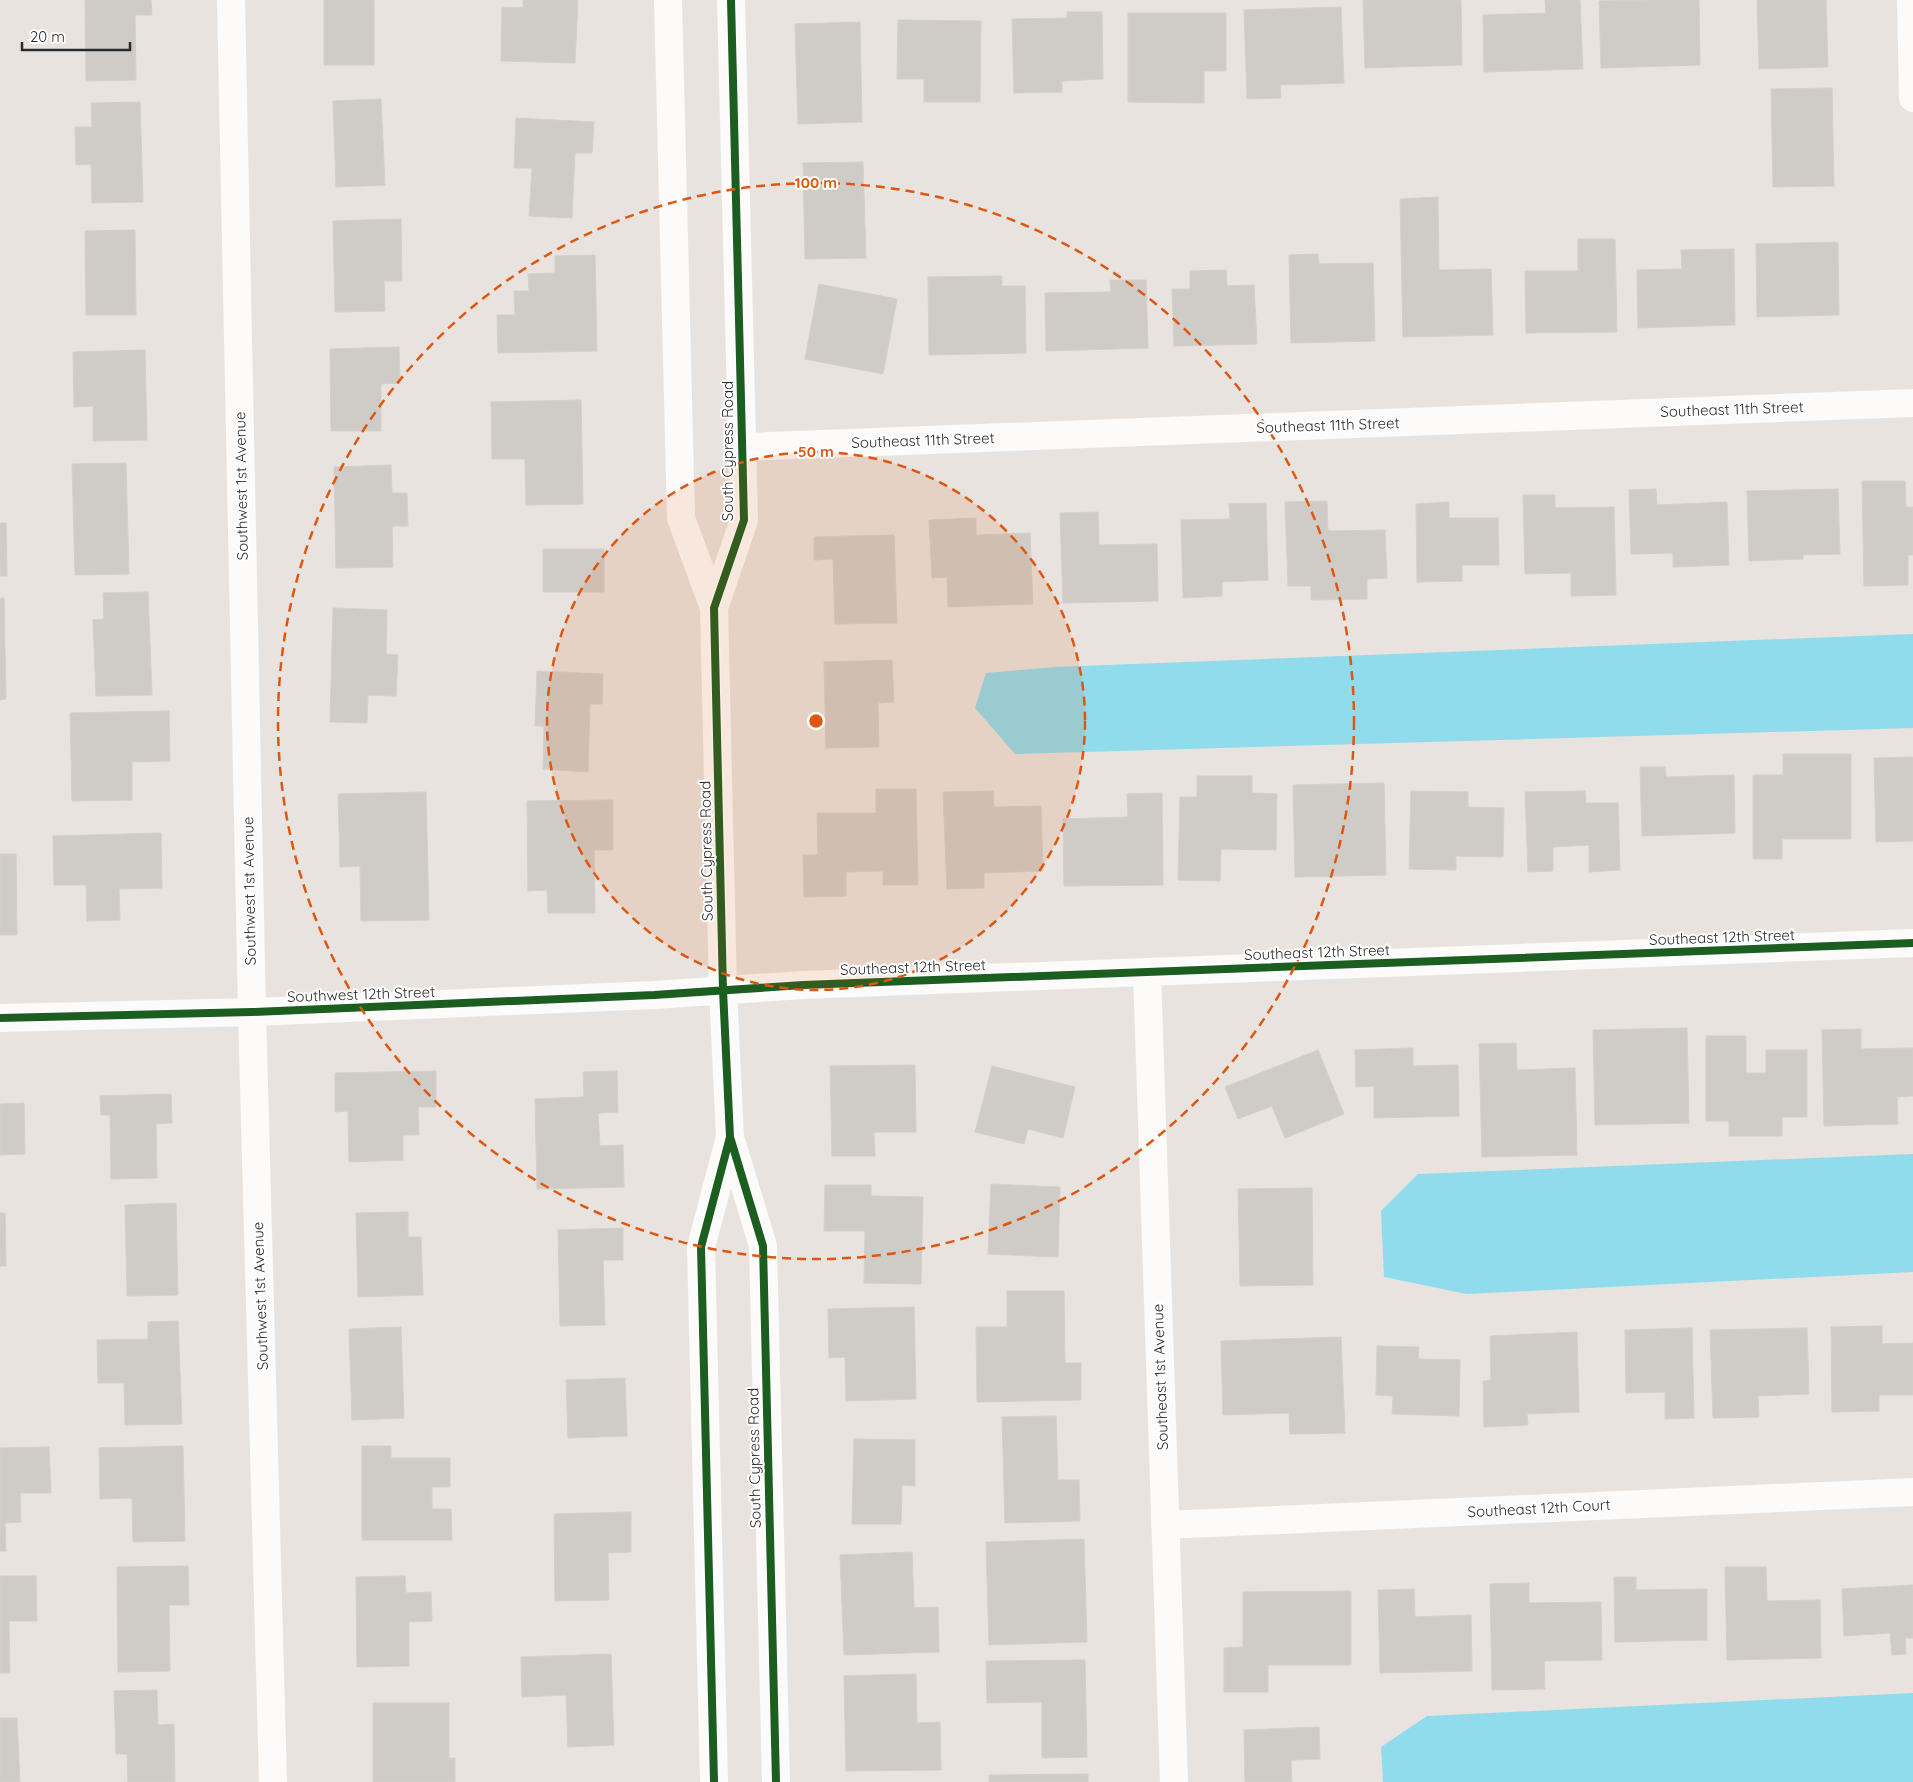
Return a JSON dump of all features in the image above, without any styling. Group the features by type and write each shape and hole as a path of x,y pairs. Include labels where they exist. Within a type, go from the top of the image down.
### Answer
{"street":[{"name":"Southwest 1st Avenue","path":"231,0 252,1012 273,1782"},
{"name":"South Cypress Road","path":"668,0 681,518 714,608 723,990 730,1137 763,1246 776,1782"},
{"name":"South Cypress Road","path":"714,608 744,520 730,0"},
{"path":"1911,0 1913,98"},
{"name":"Southeast 11th Street","path":"742,447 1913,403"},
{"name":"Southeast 12th Street","path":"723,990 797,985 1913,943"},
{"name":"Southeast 1st Avenue","path":"1147,972 1174,1782"},
{"name":"Southwest 12th Street","path":"0,1018 252,1012 654,995 723,990"},
{"name":"South Cypress Road","path":"714,1782 700,1247 730,1137"},
{"name":"Southeast 12th Court","path":"1165,1525 1913,1492"}],"water":[{"path":"1913,634 1913,728 1015,754 975,708 986,673 1055,667"},
{"path":"1913,1154 1913,1272 1467,1294 1384,1277 1381,1211 1418,1174"},
{"path":"1913,1693 1913,1782 1383,1782 1381,1747 1427,1716"}],"building":[{"path":"85,0 151,0 152,15 135,15 136,80 86,81"},
{"path":"324,0 374,0 374,65 324,65"},
{"path":"523,0 578,0 575,63 501,61 502,7 523,8"},
{"path":"1363,0 1461,0 1462,65 1365,68"},
{"path":"1545,0 1580,0 1583,69 1484,72 1483,15 1546,13"},
{"path":"1699,0 1700,65 1601,68 1599,1"},
{"path":"1757,0 1826,0 1828,67 1759,69"},
{"path":"1341,7 1344,83 1280,85 1281,98 1247,99 1244,10"},
{"path":"1067,12 1102,12 1103,79 1062,81 1062,92 1014,93 1012,19 1067,18"},
{"path":"1128,13 1226,13 1226,71 1204,71 1204,103 1128,102"},
{"path":"898,20 981,21 980,102 924,102 924,79 897,79"},
{"path":"860,22 862,122 798,124 795,24"},
{"path":"1832,88 1834,186 1773,187 1771,89"},
{"path":"381,99 385,185 336,187 333,101"},
{"path":"140,102 143,202 92,203 91,164 76,165 75,127 92,127 91,103"},
{"path":"516,118 594,122 592,153 575,153 572,218 529,216 532,168 514,168"},
{"path":"863,162 866,258 805,259 803,163"},
{"path":"1438,197 1439,270 1491,269 1493,335 1403,337 1400,199"},
{"path":"401,219 402,281 384,281 385,311 335,312 333,221"},
{"path":"135,230 136,315 86,315 85,231"},
{"path":"1578,239 1615,239 1617,332 1526,333 1525,271 1578,271"},
{"path":"1838,242 1839,315 1757,317 1756,244"},
{"path":"1734,249 1735,325 1638,328 1637,270 1682,269 1681,250"},
{"path":"1318,254 1319,264 1373,263 1375,341 1291,343 1289,255"},
{"path":"595,255 597,351 498,353 497,315 515,315 514,291 529,291 528,274 555,273 555,256"},
{"path":"1226,270 1227,286 1254,285 1257,344 1174,346 1172,289 1190,289 1190,271"},
{"path":"1002,276 1002,286 1025,286 1026,353 929,355 928,277"},
{"path":"1110,280 1146,280 1148,348 1046,351 1045,293 1111,292"},
{"path":"819,284 897,299 883,374 805,359"},
{"path":"399,347 400,383 381,384 381,431 331,431 330,349"},
{"path":"145,350 147,440 93,441 93,406 74,407 73,352"},
{"path":"581,400 583,504 526,505 525,459 492,459 491,402"},
{"path":"126,463 129,574 75,575 72,464"},
{"path":"391,465 392,493 407,493 408,526 392,526 393,567 336,568 334,467"},
{"path":"1862,481 1905,481 1906,507 1913,507 1913,555 1908,555 1908,585 1864,586"},
{"path":"1656,489 1657,505 1727,502 1729,565 1673,567 1673,553 1631,554 1629,490"},
{"path":"1838,489 1840,554 1803,555 1803,559 1749,561 1747,491"},
{"path":"1523,495 1555,495 1555,508 1614,507 1616,595 1571,596 1571,573 1525,574"},
{"path":"1327,501 1328,531 1385,530 1387,578 1367,579 1367,599 1311,600 1311,586 1288,586 1285,502"},
{"path":"1449,502 1449,518 1498,518 1499,565 1462,565 1462,581 1417,582 1416,504"},
{"path":"1266,503 1268,580 1222,582 1222,596 1183,598 1181,520 1230,519 1229,504"},
{"path":"1098,512 1099,545 1157,544 1158,601 1063,603 1060,513"},
{"path":"976,518 976,535 1030,533 1033,604 948,607 947,577 932,578 929,520"},
{"path":"0,523 6,523 7,576 0,576"},
{"path":"894,535 897,623 835,624 833,559 814,560 814,537"},
{"path":"543,549 604,549 604,592 543,592"},
{"path":"148,592 152,695 96,696 93,620 104,619 103,593"},
{"path":"0,598 4,598 6,699 0,700"},
{"path":"333,608 387,610 386,654 398,655 396,696 368,695 367,723 330,722"},
{"path":"892,660 894,702 878,703 879,747 826,748 824,662"},
{"path":"537,671 603,674 602,704 590,704 588,772 543,769 544,726 535,726"},
{"path":"169,711 170,761 132,762 132,800 72,801 70,713"},
{"path":"1783,754 1851,754 1851,839 1782,839 1782,859 1753,859 1753,775 1783,775"},
{"path":"1913,757 1913,841 1876,842 1874,758"},
{"path":"1640,767 1665,767 1666,777 1734,775 1735,833 1642,836"},
{"path":"1197,776 1252,776 1252,793 1277,794 1276,850 1221,849 1220,881 1178,880 1180,797 1197,797"},
{"path":"1384,783 1386,875 1295,877 1293,785"},
{"path":"876,789 916,789 918,885 883,885 883,871 846,872 846,896 804,897 803,855 818,855 817,813 876,813"},
{"path":"993,791 994,807 1041,806 1043,871 984,873 984,888 947,889 943,792"},
{"path":"1411,791 1468,792 1468,807 1504,808 1503,857 1456,856 1456,870 1409,869"},
{"path":"1585,791 1586,803 1618,803 1620,870 1589,872 1589,845 1553,847 1553,871 1528,872 1525,792"},
{"path":"426,792 429,920 361,921 360,866 340,867 338,794"},
{"path":"1162,793 1163,885 1064,886 1063,819 1128,817 1127,794"},
{"path":"613,800 613,850 594,850 595,913 548,913 547,890 528,891 527,801"},
{"path":"161,833 162,888 119,889 120,920 87,921 86,885 54,885 53,836"},
{"path":"0,854 16,854 17,935 0,935"},
{"path":"1687,1028 1689,1123 1595,1125 1593,1030"},
{"path":"1861,1029 1861,1049 1913,1048 1913,1096 1897,1097 1898,1124 1824,1126 1822,1030"},
{"path":"1706,1036 1746,1036 1746,1073 1766,1073 1766,1050 1807,1050 1807,1117 1782,1117 1782,1136 1729,1136 1729,1121 1706,1121"},
{"path":"1516,1043 1517,1070 1575,1068 1577,1155 1482,1157 1479,1044"},
{"path":"1413,1048 1413,1066 1458,1065 1459,1116 1374,1118 1374,1086 1356,1087 1355,1050"},
{"path":"1318,1050 1344,1114 1285,1138 1272,1106 1238,1119 1225,1087"},
{"path":"915,1065 916,1132 874,1132 875,1156 832,1156 830,1066"},
{"path":"992,1066 1075,1087 1063,1138 1028,1129 1024,1144 975,1132"},
{"path":"436,1071 436,1107 418,1107 419,1135 403,1135 403,1160 349,1162 348,1111 335,1112 335,1073"},
{"path":"617,1071 618,1112 598,1113 600,1146 623,1145 624,1187 537,1189 535,1099 584,1097 583,1072"},
{"path":"171,1094 172,1123 156,1124 157,1178 111,1179 110,1115 101,1115 100,1096"},
{"path":"24,1103 25,1154 0,1155 0,1104"},
{"path":"991,1184 1060,1187 1058,1257 988,1254"},
{"path":"825,1185 871,1185 871,1196 923,1197 921,1284 864,1283 865,1231 824,1231"},
{"path":"1312,1188 1313,1285 1240,1286 1238,1189"},
{"path":"176,1203 178,1295 127,1296 125,1205"},
{"path":"408,1212 408,1237 421,1237 423,1295 358,1297 356,1213"},
{"path":"0,1213 5,1213 6,1266 0,1266"},
{"path":"623,1228 623,1260 603,1260 605,1325 560,1326 558,1230"},
{"path":"1007,1291 1064,1291 1065,1363 1081,1363 1081,1400 977,1402 976,1327 1007,1327"},
{"path":"914,1307 916,1399 846,1401 845,1357 829,1358 828,1309"},
{"path":"178,1321 182,1424 125,1425 124,1383 98,1383 97,1340 148,1339 148,1322"},
{"path":"1882,1326 1882,1344 1913,1343 1913,1395 1879,1395 1879,1411 1832,1412 1831,1327"},
{"path":"401,1327 404,1418 352,1420 349,1329"},
{"path":"1692,1328 1694,1418 1665,1419 1665,1392 1626,1393 1625,1330"},
{"path":"1807,1328 1809,1394 1758,1396 1759,1417 1713,1418 1710,1330"},
{"path":"1577,1332 1579,1412 1527,1414 1528,1425 1484,1427 1483,1381 1491,1380 1490,1336"},
{"path":"1341,1337 1345,1433 1290,1434 1289,1413 1223,1415 1221,1341"},
{"path":"1377,1346 1419,1347 1418,1359 1460,1360 1459,1416 1392,1414 1393,1396 1376,1395"},
{"path":"625,1378 627,1436 568,1438 566,1380"},
{"path":"1056,1416 1058,1480 1079,1480 1080,1521 1005,1523 1002,1417"},
{"path":"854,1439 915,1440 915,1486 902,1485 901,1524 852,1524"},
{"path":"183,1446 185,1541 133,1542 132,1498 100,1499 99,1448"},
{"path":"362,1446 391,1446 391,1458 450,1458 450,1487 432,1487 432,1509 451,1509 452,1540 362,1540"},
{"path":"49,1447 51,1493 20,1493 21,1522 5,1523 6,1551 0,1551 0,1448"},
{"path":"631,1512 631,1552 608,1553 609,1600 555,1601 554,1514"},
{"path":"1084,1539 1087,1642 989,1645 986,1542"},
{"path":"912,1552 914,1608 938,1607 939,1652 844,1655 840,1555"},
{"path":"188,1566 189,1605 169,1605 170,1671 118,1672 117,1567"},
{"path":"1725,1567 1766,1567 1767,1601 1820,1600 1821,1658 1727,1660"},
{"path":"0,1576 36,1576 37,1621 9,1621 10,1673 0,1673"},
{"path":"405,1576 406,1593 431,1592 432,1621 409,1622 409,1666 357,1667 356,1577"},
{"path":"1614,1577 1636,1577 1636,1590 1707,1589 1707,1640 1615,1642"},
{"path":"1529,1583 1529,1603 1601,1602 1602,1660 1544,1661 1545,1689 1492,1690 1490,1584"},
{"path":"1913,1585 1913,1638 1905,1638 1906,1654 1892,1655 1890,1633 1844,1636 1842,1589"},
{"path":"1414,1589 1415,1617 1471,1615 1472,1671 1380,1673 1378,1590"},
{"path":"1351,1591 1351,1665 1268,1665 1268,1692 1224,1692 1224,1648 1243,1647 1243,1592"},
{"path":"611,1654 614,1745 568,1747 566,1695 522,1697 521,1657"},
{"path":"1085,1660 1087,1757 1042,1758 1042,1702 987,1703 986,1661"},
{"path":"916,1674 917,1723 940,1722 941,1770 846,1771 844,1676"},
{"path":"157,1690 158,1725 174,1724 175,1782 128,1782 127,1754 116,1754 114,1691"},
{"path":"373,1703 449,1703 449,1758 455,1758 455,1782 373,1782"},
{"path":"0,1718 17,1718 20,1782 0,1782"},
{"path":"1319,1727 1320,1759 1291,1760 1292,1782 1245,1782 1244,1730"},
{"path":"1088,1774 1088,1782 989,1782 989,1775"}],"cycle path":[{"path":"731,0 744,520 714,608 723,990 730,1137 763,1246 776,1782"},
{"path":"0,1018 252,1012 654,995 803,985 1913,943"},
{"path":"714,1782 701,1247 730,1137"}]}
